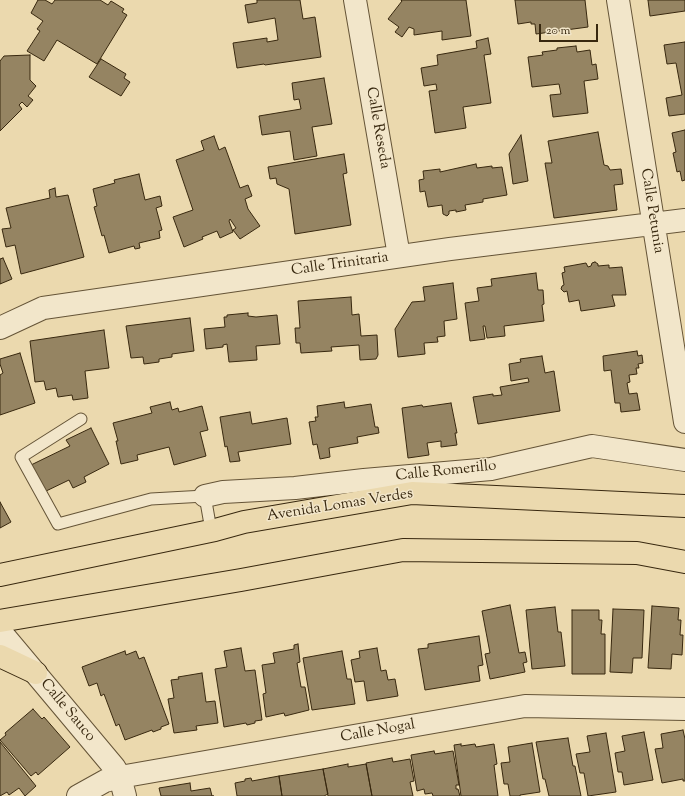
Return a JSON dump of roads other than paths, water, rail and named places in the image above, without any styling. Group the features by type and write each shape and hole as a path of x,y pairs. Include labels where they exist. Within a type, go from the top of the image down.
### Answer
{"main road":[{"name":"Avenida Lomas Verdes","path":"0,575 244,522 412,493 685,506"},
{"path":"0,621 241,580 403,550 637,553 685,562"},
{"path":"0,656 36,673"}],"street":[{"name":"Calle Reseda","path":"355,0 399,256"},
{"name":"Calle Petunia","path":"618,0 685,422"},
{"name":"Calle Trinitaria","path":"0,328 43,308 399,256 685,220"},
{"name":"Calle Romerillo","path":"205,496 222,492 295,488 364,480 491,469 592,446 685,460"},
{"name":"Calle Sauco","path":"0,631 114,767 122,787"},
{"name":"Calle Nogal","path":"78,796 105,781 122,787 525,706 685,708"}],"lane":[{"path":"81,419 21,458 58,524 151,499 205,496 211,530"}]}
